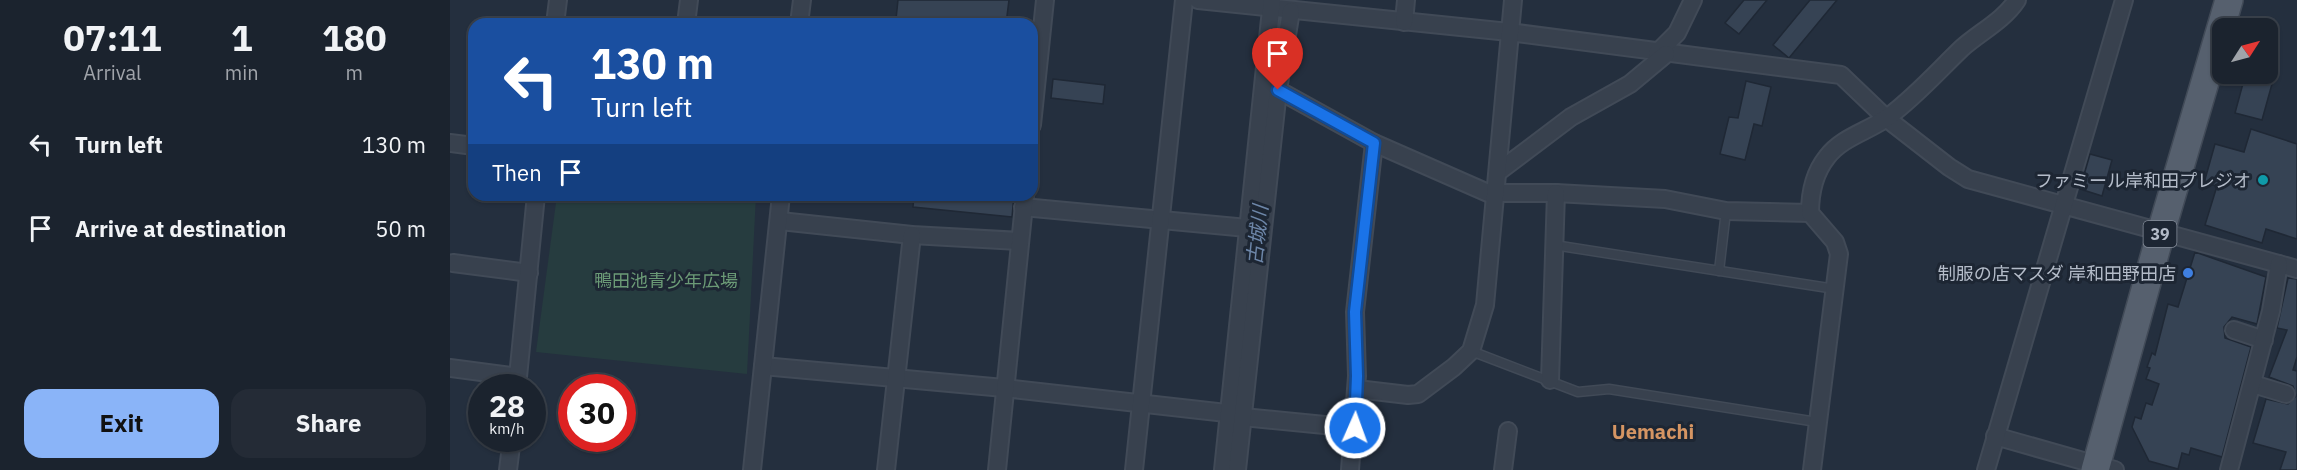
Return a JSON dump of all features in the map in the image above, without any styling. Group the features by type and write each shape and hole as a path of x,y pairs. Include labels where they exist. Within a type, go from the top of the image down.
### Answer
{"main road":[{"name":"39","path":"2102,468 2161,232 2229,0"}],"street":[{"path":"556,18 558,0"},
{"path":"687,18 689,0"},
{"path":"800,18 802,0"},
{"path":"1038,67 1045,0"},
{"path":"1134,470 1184,0"},
{"path":"1198,0 1509,32 1662,54 1841,75 1886,118 1968,179 2297,269"},
{"path":"1404,22 1406,0"},
{"path":"1357,389 1408,395 1418,394 1455,368 1471,351 1485,305 1513,0"},
{"path":"1498,172 1571,117 1630,84 1662,54 1677,33 1693,0"},
{"path":"1812,470 1839,254 1835,242 1810,213 1810,195 1826,158 1835,147 1886,118 1924,88 1964,47 1993,26 2017,0"},
{"path":"1986,470 2124,0"},
{"path":"1237,470 1238,415 1256,229 1271,6"},
{"path":"1256,229 1291,11"},
{"path":"1278,90 1374,143 1488,193 1556,193 1665,199 1726,212 1810,213"},
{"path":"450,142 468,145"},
{"path":"1350,470 1357,389 1355,312 1374,143"},
{"path":"1550,380 1556,193"},
{"path":"518,374 535,201"},
{"path":"752,470 781,201"},
{"path":"997,470 1024,201 1162,220 1256,229"},
{"path":"780,221 912,235 1020,242"},
{"path":"886,470 912,235"},
{"path":"453,263 529,273"},
{"path":"2229,470 2264,340 2279,264"},
{"path":"2234,330 2264,340"},
{"path":"763,366 1004,388 1355,428"},
{"path":"450,368 479,374"},
{"path":"2253,384 2286,394"},
{"path":"1222,470 1238,415"},
{"path":"1503,470 1509,431"},
{"path":"1995,436 2102,468"},
{"path":"508,470 510,452"}],"lane":[{"path":"1719,271 1726,212"},
{"path":"1554,245 1835,289"},
{"path":"1471,351 1578,392 1609,389 1817,422"}],"green space":[{"name":"鴨田池青少年広場","path":"556,201 756,201 747,374 536,352"}],"building":[{"path":"898,0 1009,0 1007,18 896,18"},
{"path":"1744,0 1767,0 1739,34 1725,23"},
{"path":"1810,0 1837,0 1789,58 1773,45"},
{"path":"1053,79 1105,85 1103,104 1051,98"},
{"path":"1746,81 1771,87 1762,126 1754,124 1745,160 1720,154 1729,117 1738,118"},
{"path":"2243,84 2272,84 2262,120 2235,113"},
{"name":"ファミール岸和田プレジオ","path":"2251,129 2297,144 2297,239 2266,229 2262,243 2205,225 2217,186 2204,183 2215,144 2244,152"},
{"path":"2090,154 2112,160 2102,196 2080,189"},
{"path":"914,201 1013,201 1012,217 913,207"},
{"path":"2195,252 2266,277 2257,324 2232,317 2224,327 2225,338 2251,347 2222,457 2191,448 2189,455 2182,453 2178,469 2149,461 2132,427 2135,417 2141,419 2146,403 2152,405 2159,384 2146,379 2150,368 2147,367 2152,353 2155,355 2168,304 2178,307"},
{"path":"2288,278 2297,279 2297,357 2293,370 2297,371 2297,470 2280,470 2286,452 2253,443 2266,399 2288,404 2296,396 2293,386 2269,377 2287,330 2277,328"}],"waterway":[{"name":"古城川","path":"1275,62 1283,0"}],"place":[{"name":"ファミール岸和田プレジオ","path":"2263,180"},
{"name":"制服の店マスダ 岸和田野田店","path":"2188,273"}],"district":[{"name":"Uemachi","path":"1653,431"}],"route":[{"path":"1278,90 1374,143 1355,312 1357,376 1355,428"}]}
